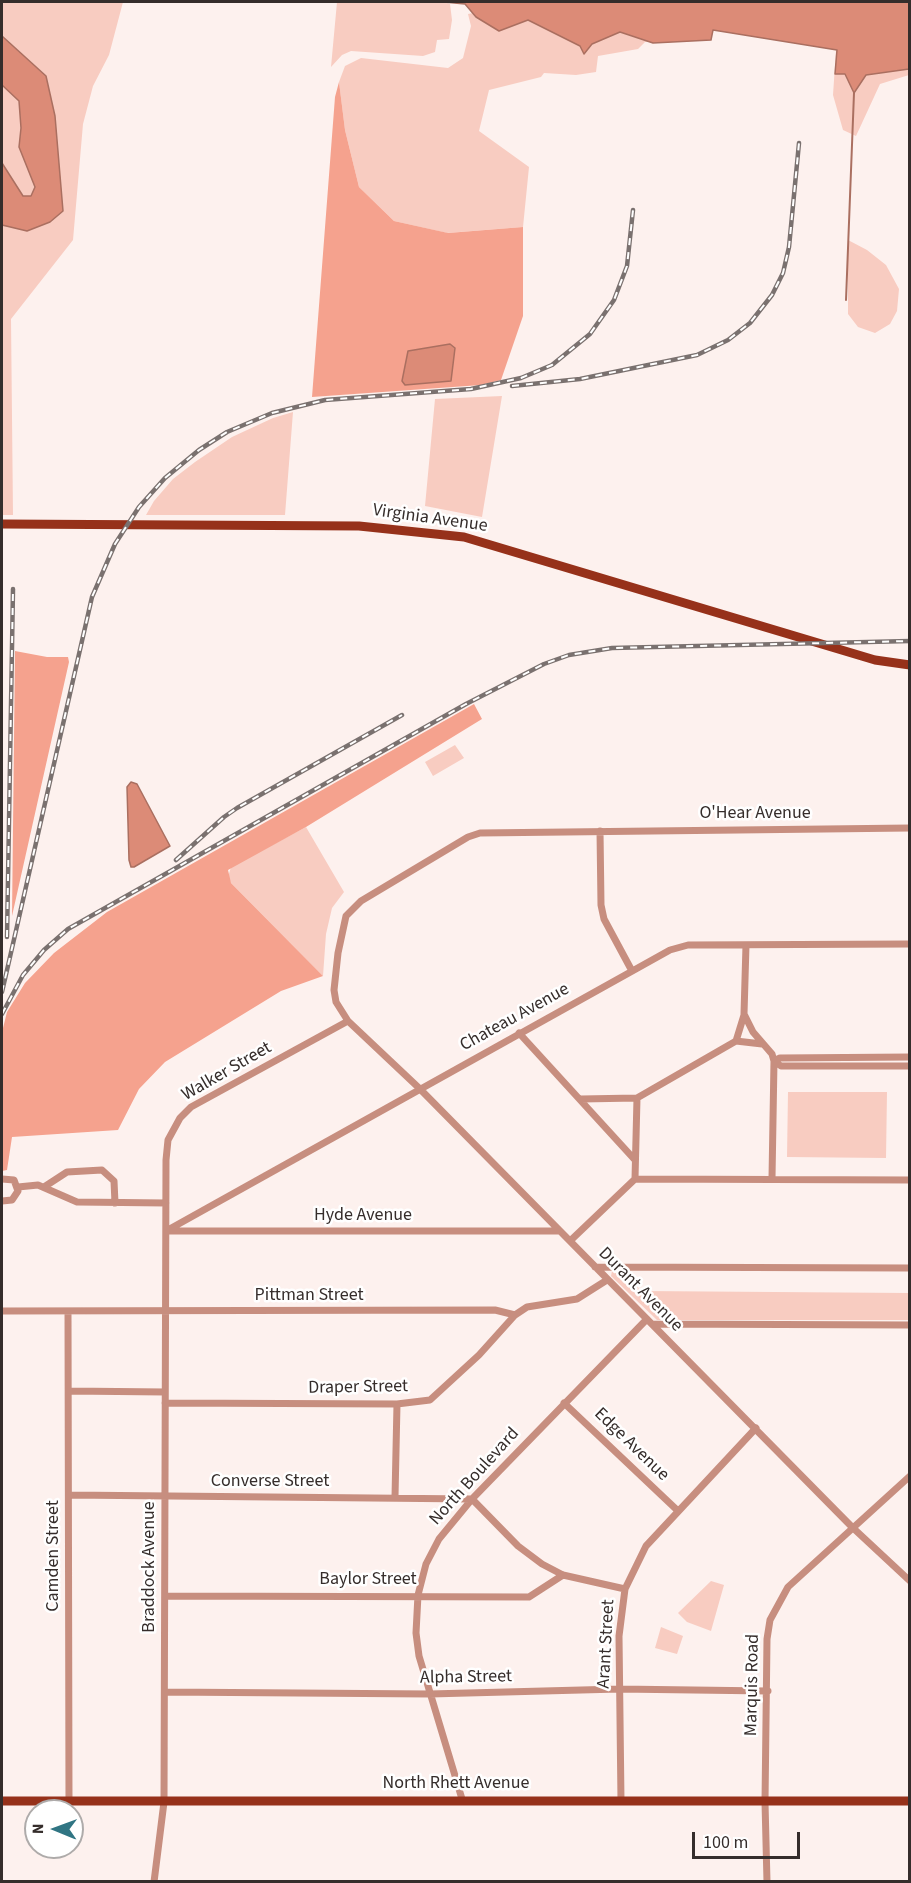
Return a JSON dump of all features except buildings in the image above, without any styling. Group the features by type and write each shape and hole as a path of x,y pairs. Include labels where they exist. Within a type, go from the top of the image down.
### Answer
{"main road":[{"name":"Virginia Avenue","path":"2,524 359,526 464,537 875,660 909,665"},
{"name":"North Rhett Avenue","path":"84,1801 462,1799 909,1801"},
{"name":"North Rhett Avenue","path":"2,1801 24,1801"}],"street":[{"name":"O'Hear Avenue","path":"348,1021 336,1002 334,990 338,952 346,916 361,901 468,837 480,833 909,828"},
{"path":"600,831 601,905 604,919 632,971"},
{"name":"Chateau Avenue","path":"166,1231 670,950 688,945 909,944"},
{"path":"736,1041 744,1014 746,945"},
{"path":"744,1014 762,1044 772,1054 774,1061 772,1178"},
{"name":"Durant Avenue","path":"348,1021 419,1088 852,1527 909,1581"},
{"name":"Walker Street","path":"166,1252 168,1140 180,1118 191,1107 348,1021"},
{"path":"519,1033 635,1160"},
{"path":"581,1099 637,1098 736,1041 762,1044"},
{"path":"774,1061 780,1058 909,1058"},
{"path":"774,1061 781,1066 909,1066"},
{"path":"635,1179 637,1098"},
{"path":"45,1188 68,1172 102,1170 114,1181 115,1203"},
{"path":"2,1179 10,1178 18,1187"},
{"path":"570,1241 635,1179 909,1180"},
{"path":"18,1187 32,1185 45,1188 72,1202 166,1203"},
{"path":"2,1201 9,1202 15,1198 18,1187"},
{"name":"Hyde Avenue","path":"166,1231 560,1231"},
{"name":"Braddock Avenue","path":"154,1881 164,1802 166,1252"},
{"path":"595,1267 909,1268"},
{"path":"515,1315 527,1307 577,1299 607,1280"},
{"name":"Pittman Street","path":"2,1311 495,1310 515,1315"},
{"name":"Camden Street","path":"68,1311 69,1799"},
{"name":"Draper Street","path":"165,1403 397,1404 430,1400 440,1393 515,1315"},
{"path":"650,1322 909,1325"},
{"name":"North Boulevard","path":"462,1799 430,1694 416,1633 418,1595 426,1564 438,1539 472,1499 564,1403 650,1322"},
{"path":"69,1391 165,1392"},
{"name":"Edge Avenue","path":"564,1403 677,1510"},
{"path":"395,1497 397,1404"},
{"name":"Arant Street","path":"621,1801 619,1636 625,1589 645,1546 756,1428"},
{"name":"Marquis Road","path":"767,1881 765,1802 767,1639 770,1620 788,1587 909,1476"},
{"name":"Converse Street","path":"69,1495 472,1499"},
{"path":"472,1499 518,1546 542,1564 563,1575 625,1589"},
{"name":"Baylor Street","path":"165,1596 529,1597 563,1575"},
{"name":"Alpha Street","path":"165,1692 430,1694 620,1689 768,1691"}],"shaded area":[{"path":"2,2 123,2 109,55 93,86 83,124 73,240 11,319 13,515 2,515 2,225 27,231 63,211 55,116 46,76 2,36"},
{"path":"337,2 444,2 450,4 452,20 449,39 437,40 435,52 423,56 351,51 342,55 331,67"},
{"path":"444,2 909,2 909,69 866,75 854,93 845,74 835,74 837,50 713,30 711,40 653,43 620,32 592,44 584,54 580,46 528,20 499,31 476,17 465,4"},
{"path":"473,13 496,21 514,17 711,40 645,42 638,49 598,56 596,72 576,75 544,73 541,77 489,90 479,131 529,167 523,227 447,233 394,221 359,187 345,130 339,82 345,66 361,58 448,68 463,58 471,26 468,14"},
{"path":"2,36 46,76 55,116 63,211 50,222 27,231 2,225 2,163 23,196 31,196 35,187 19,147 21,128 19,101 2,85"},
{"path":"836,50 909,62 909,75 880,84 856,136 843,130 833,95"},
{"path":"339,82 345,130 359,187 394,221 448,233 523,227 523,316 501,380 481,385 312,397 335,97"},
{"path":"2,85 19,100 21,128 19,147 36,187 31,196 23,196 2,163"},
{"path":"848,240 867,250 886,265 899,289 897,311 890,324 875,333 858,327 848,314"},
{"path":"450,344 455,348 451,381 405,385 402,381 408,351"},
{"path":"502,396 482,517 425,506 435,399"},
{"path":"293,412 285,515 146,515 154,501 173,479 195,462 232,437 273,418"},
{"path":"15,651 47,657 68,657 69,662 12,916"},
{"path":"474,704 482,719 306,827 228,870 231,883 323,976 281,991 165,1062 139,1089 118,1130 12,1137 7,1170 2,1171 2,1032 7,1012 25,983 54,953 107,912"},
{"path":"455,745 464,758 433,776 425,762"},
{"path":"131,782 137,784 170,846 134,867 131,867 129,860 127,787"},
{"path":"306,827 344,892 332,908 326,934 323,976 231,883 228,877 231,867"},
{"path":"788,1092 887,1092 886,1158 787,1157"},
{"path":"617,1269 628,1271 640,1291 909,1293 909,1320 657,1320 611,1276 612,1271"},
{"path":"711,1581 724,1585 711,1631 687,1622 678,1613"},
{"path":"661,1627 683,1636 677,1654 655,1648"}],"waterway":[{"path":"846,300 854,93"}],"railway":[{"path":"512,386 580,379 697,355 728,340 750,323 772,295 783,273 789,247 799,143"},
{"path":"2,992 92,597 115,544 139,507 165,478 199,450 227,432 272,413 325,400 471,389 521,378 552,365 590,334 614,300 627,266 633,210"},
{"path":"7,937 13,589"},
{"path":"2,1014 23,975 44,950 68,929 466,704 544,664 569,655 612,648 910,641"},
{"path":"176,860 237,808 402,715"}]}
